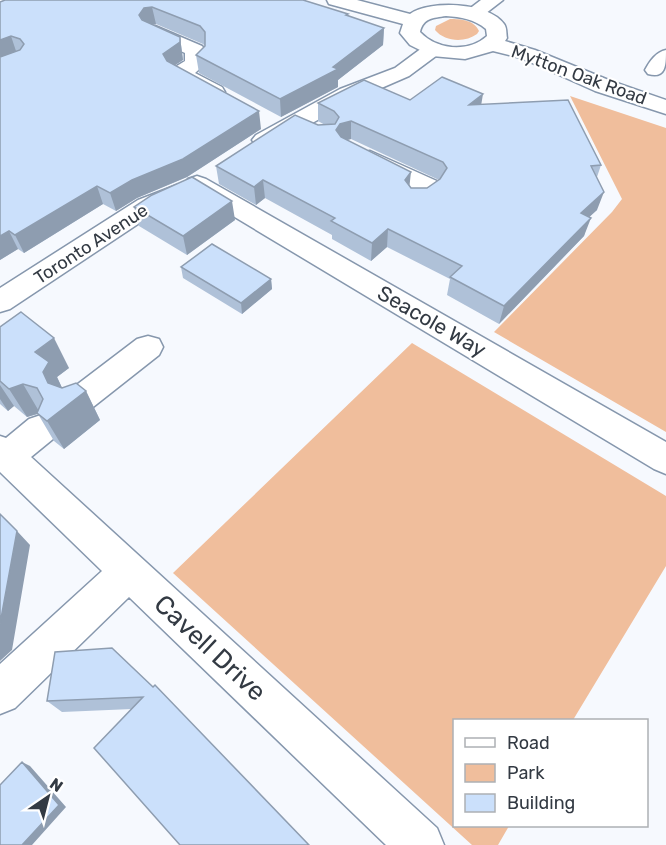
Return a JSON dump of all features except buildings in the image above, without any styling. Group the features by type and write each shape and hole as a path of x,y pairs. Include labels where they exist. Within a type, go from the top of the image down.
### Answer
{"street":[{"path":"336,0 413,21 432,11 460,10 474,13 494,0"},
{"name":"Mytton Oak Road","path":"413,21 410,33 414,39 434,49 466,52 492,44 498,33 496,27 474,13"},
{"path":"155,32 195,50 195,64 179,73 230,101"},
{"name":"Mytton Oak Road","path":"492,44 528,54 603,86 666,107"},
{"path":"243,154 279,123 402,72 434,49"},
{"path":"279,123 325,136"},
{"path":"350,148 430,187 418,198"},
{"name":"Toronto Avenue","path":"0,302 147,206 207,178"},
{"name":"Seacole Way","path":"207,178 666,459"},
{"path":"77,402 148,346"},
{"path":"5,460 42,429"},
{"name":"Cavell Drive","path":"5,460 129,571 420,845"},
{"path":"0,693 129,571"}],"green space":[{"path":"450,19 471,22 479,31 467,39 455,40 444,37 435,30 436,26"},
{"path":"570,96 666,128 666,432 494,332 612,212 622,199"},
{"path":"412,343 666,496 666,566 574,719 453,719 453,827 508,827 498,845 472,845 173,573"}]}
